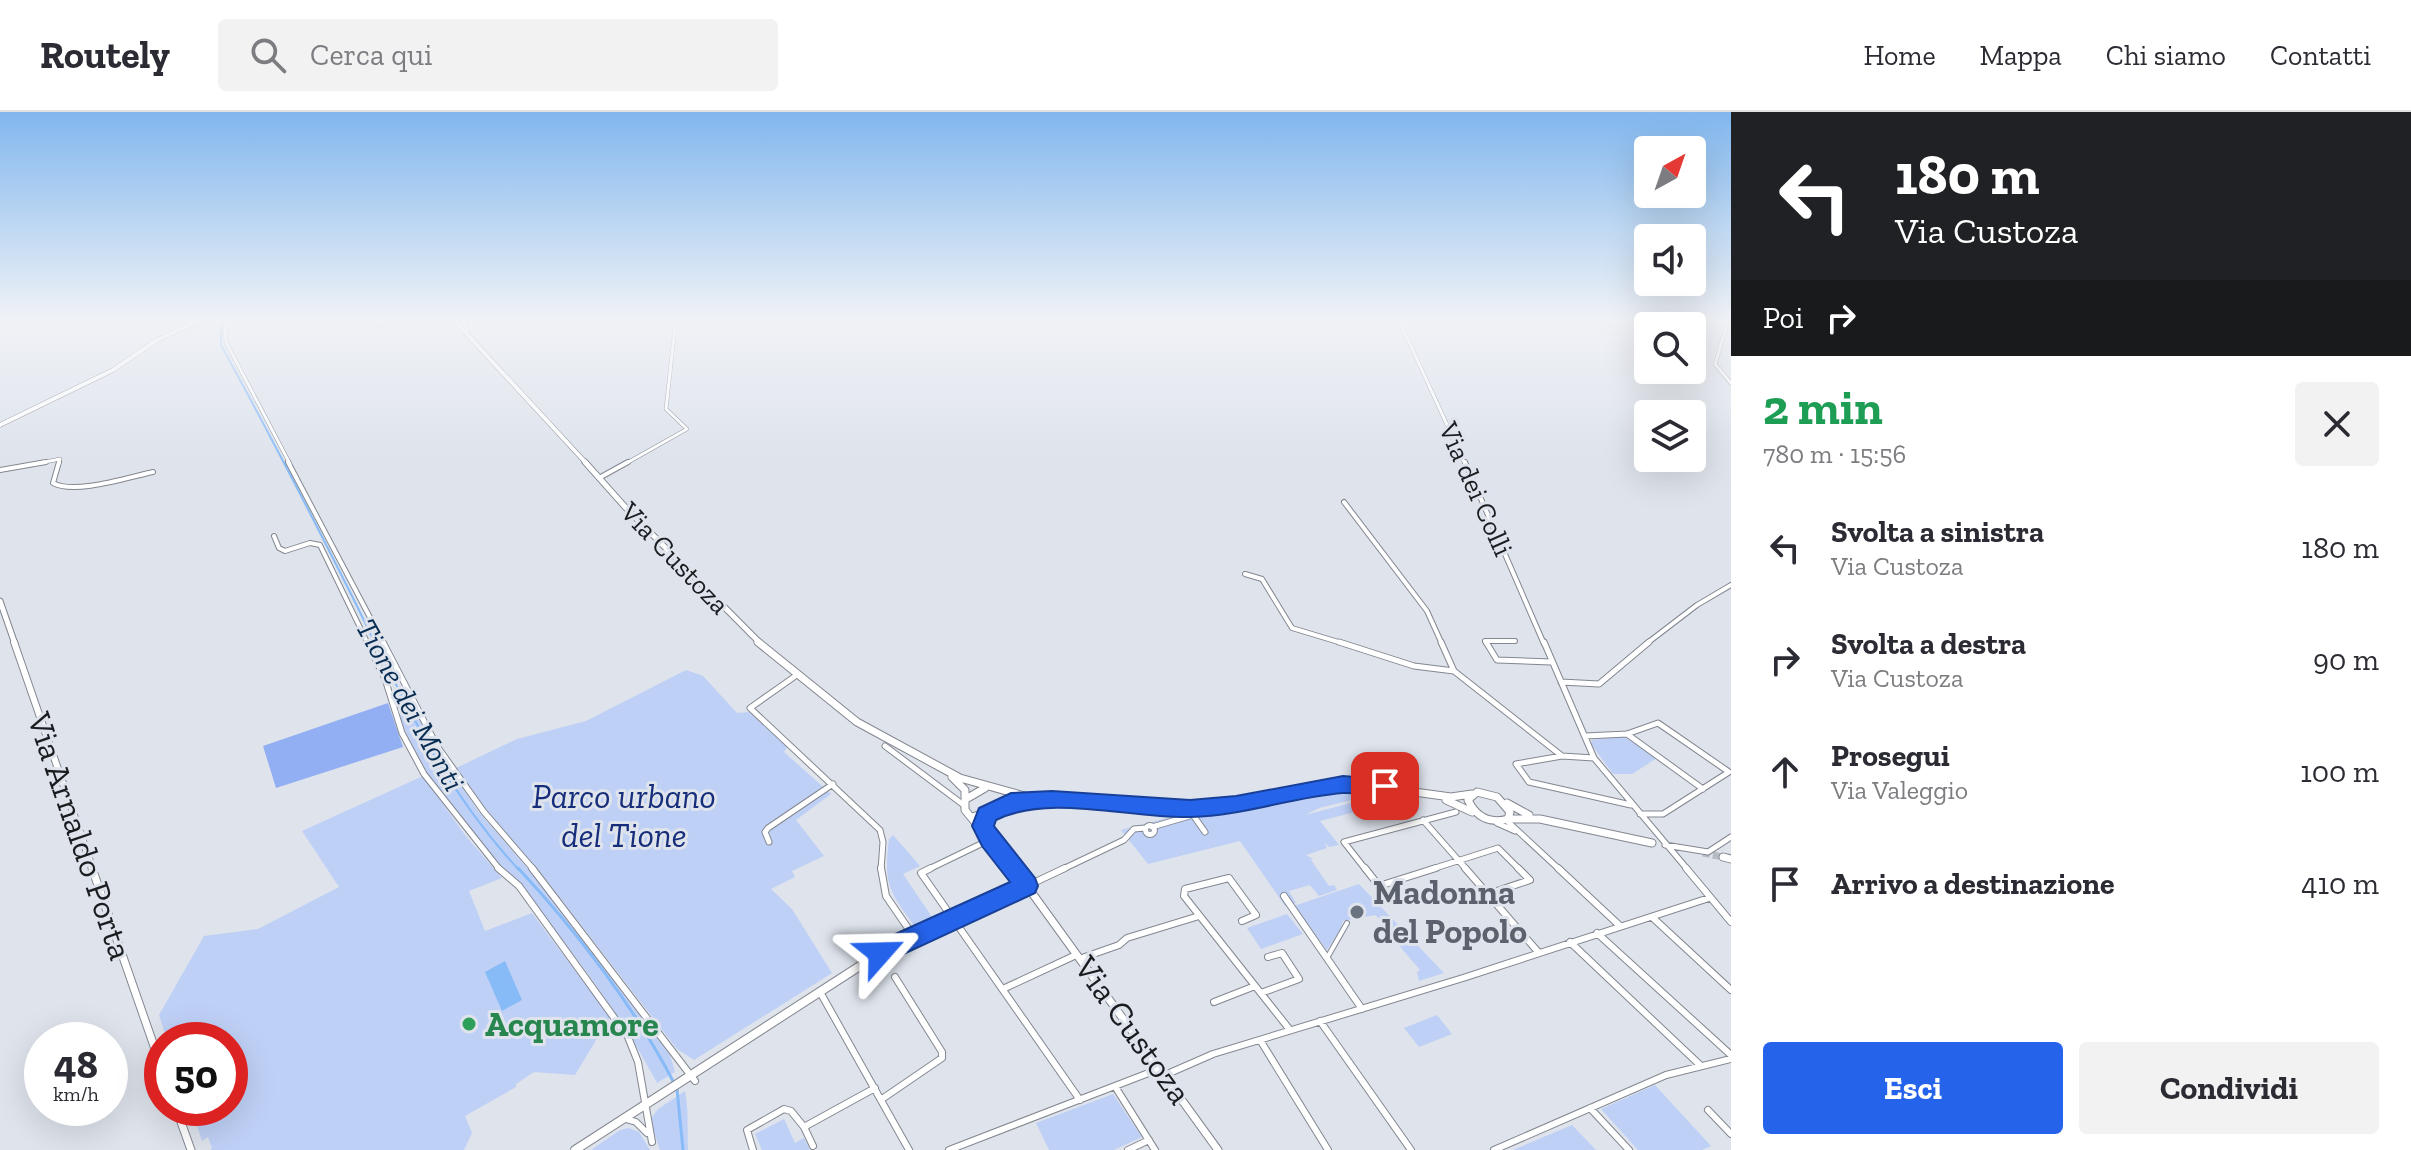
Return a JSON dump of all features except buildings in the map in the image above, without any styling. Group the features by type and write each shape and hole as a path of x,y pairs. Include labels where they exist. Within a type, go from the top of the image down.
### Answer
{"main road":[{"name":"Via Custoza","path":"498,366 599,478 771,654 857,722 962,784 965,803 972,817 1027,886"},
{"name":"Via Custoza","path":"929,762 989,788 1052,800"},
{"path":"972,817 1021,800 1209,808 1355,784 1459,797 1490,793 1540,819"},
{"path":"965,803 976,791 989,788"},
{"name":"Via Custoza","path":"989,788 995,799 989,813"},
{"path":"1472,794 1469,805 1482,818"},
{"path":"1431,795 1494,822 1540,819 1652,843"},
{"path":"1502,800 1509,808 1507,819"},
{"path":"988,838 983,826 989,813"},
{"path":"575,1150 665,1091 693,1077 819,990 914,937 1027,886"}],"street":[{"path":"0,425 118,366"},
{"path":"239,366 437,746 484,812 558,898 693,1077"},
{"path":"599,478 687,429 666,409 671,366"},
{"name":"Via dei Colli","path":"1421,366 1594,758 1731,922"},
{"path":"1717,366 1731,383"},
{"path":"0,470 60,459 53,481 57,486 84,486 153,472"},
{"path":"1344,502 1427,611 1454,671 1562,756"},
{"path":"274,536 279,548 285,551 310,543 320,545 393,700 402,733 424,774 491,862 519,886 628,1037 637,1054 654,1146"},
{"path":"1245,574 1262,579 1292,628 1414,666 1454,671"},
{"path":"1561,682 1599,684 1689,608 1730,585"},
{"name":"Via Arnaldo Porta","path":"0,601 146,1022"},
{"path":"1515,641 1485,641 1497,660 1551,662"},
{"path":"794,677 750,708 880,830 884,841 880,875 884,893 914,937"},
{"path":"1585,736 1627,734 1658,723 1729,773 1663,814 1640,814"},
{"path":"1627,734 1703,789"},
{"name":"Via Custoza","path":"885,746 953,801 965,803"},
{"path":"1594,758 1562,756 1516,764 1529,782 1633,805"},
{"path":"769,842 765,832 768,828 833,784"},
{"path":"1456,812 1344,842 1379,886 1498,848 1530,880 1488,894"},
{"path":"1027,886 1124,840 1134,829 1149,828 1193,815 1205,832"},
{"path":"1524,837 1520,825 1529,818"},
{"path":"1507,819 1620,926"},
{"path":"1423,820 1539,953"},
{"path":"1494,822 1524,837"},
{"path":"1665,845 1708,852 1731,837"},
{"path":"988,838 921,873 1080,1100"},
{"path":"1242,921 1256,915 1229,878 1185,889 1184,896 1290,1030"},
{"name":"Via Custoza","path":"1027,886 1218,1150"},
{"path":"1284,896 1362,1009"},
{"path":"949,1150 1213,1054 1709,898"},
{"path":"1004,989 1080,956 1119,945 1127,938 1200,916"},
{"path":"1652,917 1731,990"},
{"path":"1326,959 1347,923"},
{"path":"1597,933 1731,1057"},
{"path":"1570,942 1700,1065"},
{"path":"1261,993 1299,979 1282,953 1268,957"},
{"path":"882,1099 942,1058 942,1052 895,977"},
{"path":"1214,1002 1255,986"},
{"path":"819,990 909,1150"},
{"path":"1320,1021 1411,1150"},
{"path":"1260,1040 1328,1150"},
{"path":"1494,1150 1657,1078 1731,1057"},
{"path":"804,1127 875,1088"},
{"path":"1116,1088 1155,1150"},
{"path":"1589,1107 1629,1150"},
{"path":"753,1150 747,1130 784,1109 791,1111 804,1127 813,1146"},
{"path":"1708,1110 1731,1134"},
{"path":"621,1120 636,1122 654,1146"},
{"path":"182,1126 191,1150"},
{"path":"1128,1150 1149,1140"}],"green space":[{"name":"Parco urbano del Tione","path":"686,670 703,676 737,713 749,712 787,747 784,752 831,794 796,820 824,856 792,871 795,877 771,889 792,909 832,973 694,1060 677,1049 543,876 483,807 456,768 517,739 586,721"},
{"path":"404,687 430,739 478,811 541,884 670,1055 675,1072 657,1083 617,1016 572,953 434,783 416,754 393,692"},
{"path":"1623,736 1657,758 1632,774 1613,774 1591,744 1592,740"},
{"path":"423,776 465,835 502,878 469,891 485,931 532,913 610,1017 575,1075 534,1072 516,1087 465,1116 472,1133 464,1150 210,1150 208,1137 202,1141 197,1126 248,1126 248,1022 161,1022 159,1015 204,936 258,929 339,887 302,831"},
{"path":"1348,788 1406,793 1420,809 1411,814 1402,804 1406,801 1403,798 1368,796 1319,808 1305,815 1370,798 1394,798 1397,801 1320,821 1339,845 1329,847 1325,843 1327,848 1306,855 1313,859 1329,886 1334,885 1337,890 1319,896 1310,885 1289,891 1296,903 1285,906 1240,841 1148,864 1121,830 1194,811 1229,810"},
{"path":"893,835 920,866 903,874 934,920 916,928 890,887 887,867 889,839"},
{"path":"1359,884 1444,973 1419,981 1417,972 1420,970 1397,943 1393,944 1389,939 1396,932 1375,915 1343,921 1327,950 1294,906"},
{"path":"1287,914 1303,934 1261,949 1247,928"},
{"path":"1437,1015 1452,1034 1419,1047 1404,1028"},
{"path":"1655,1085 1711,1146 1702,1150 1638,1150 1601,1109"},
{"path":"685,1091 688,1150 660,1150 650,1120 658,1109"},
{"path":"1113,1094 1142,1137 1114,1150 1049,1150 1036,1123"},
{"path":"784,1119 795,1143 804,1138 810,1150 762,1150 755,1134"},
{"path":"1572,1125 1596,1150 1513,1150"},
{"path":"629,1128 639,1132 650,1150 591,1150 620,1130"}],"shaded area":[{"path":"388,703 403,747 276,788 263,746"},
{"path":"505,961 522,1000 502,1011 485,972"}],"waterway":[{"name":"Tione dei Monti","path":"232,366 427,742 469,808 519,870"},
{"name":"Tione dei Monti","path":"518,868 603,971 642,1027 674,1083"},
{"name":"Tione dei Monti","path":"677,1089 683,1150"}],"tunnel":[{"path":"1703,853 1723,857"}],"place":[{"name":"Madonna del Popolo","path":"1357,912"},
{"name":"Acquamore","path":"469,1024"}],"route":[{"path":"880,953 1027,886 987,836 983,826 987,814 1011,802 1052,800 1190,809 1236,804 1343,784 1385,786"}]}
